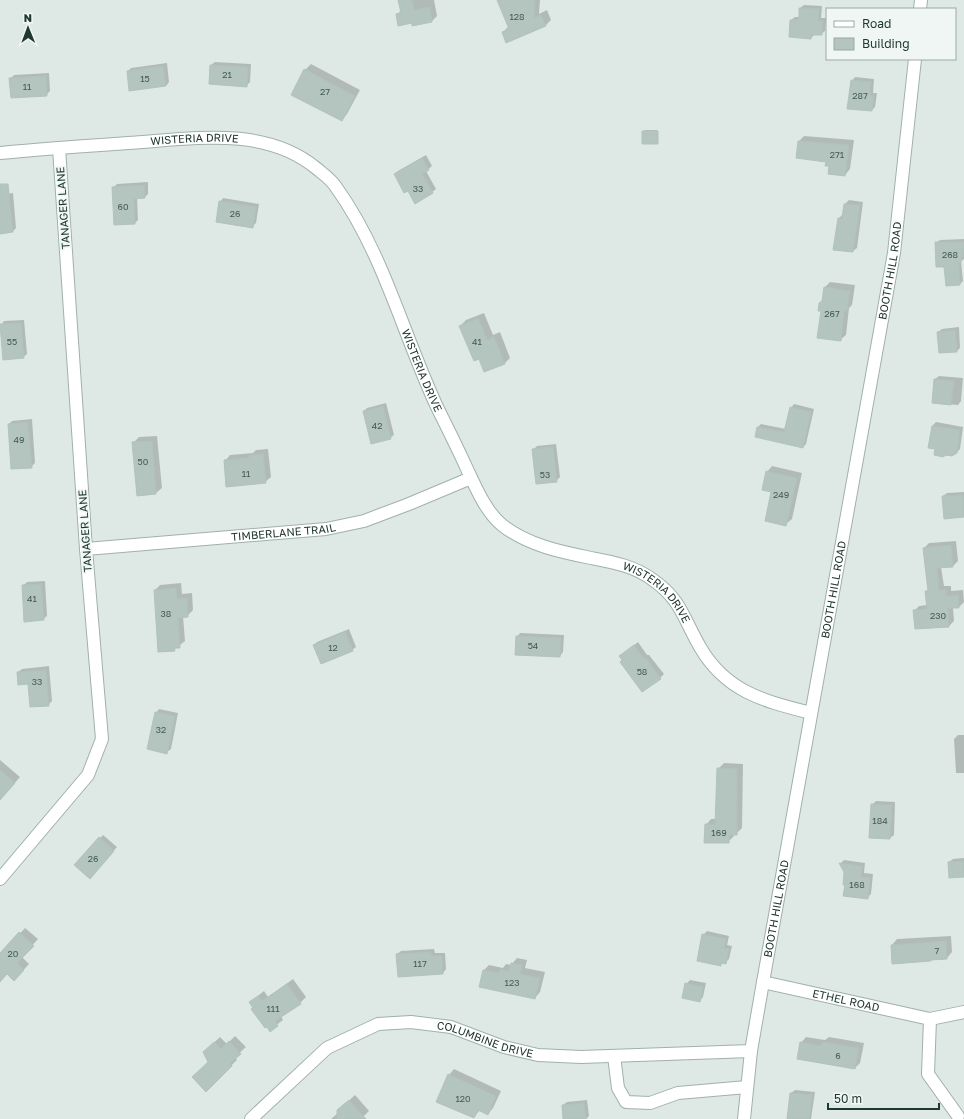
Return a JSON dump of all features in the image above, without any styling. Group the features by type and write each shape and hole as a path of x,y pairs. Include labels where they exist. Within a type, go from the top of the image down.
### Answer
{"street":[{"name":"BOOTH HILL ROAD","path":"744,1119 751,1050 894,253 915,60"},
{"name":"WISTERIA DRIVE","path":"0,153 193,138 231,137 260,141 288,150 312,164 334,183 351,209 379,262 432,395 486,506 501,525 528,541 572,554 622,564 652,578 670,593 684,613 699,646 720,674 739,689 772,703 811,713"},
{"name":"TANAGER LANE","path":"0,879 88,775 102,739 86,549 60,148"},
{"name":"TIMBERLANE TRAIL","path":"86,549 326,529 364,520 409,504 472,478"},
{"name":"ETHEL ROAD","path":"763,982 930,1018"},
{"path":"958,1116 928,1074 930,1018 964,1012"},
{"name":"COLUMBINE DRIVE","path":"251,1119 327,1048 378,1024 410,1022 451,1027 504,1047 538,1055 580,1057 751,1050"},
{"path":"614,1056 618,1088 626,1102 650,1103 678,1093 748,1087"}],"building":[{"path":"398,0 412,0 414,10 430,7 432,22 412,26 412,23 398,26 396,14 401,13"},
{"path":"497,0 535,0 534,18 541,15 546,26 506,43 502,32 509,29"},
{"path":"799,8 819,9 818,21 823,21 822,35 812,35 811,39 789,37 790,20 799,20"},
{"path":"210,65 248,67 247,87 209,84"},
{"path":"163,66 166,86 129,91 127,71"},
{"path":"304,69 355,96 342,121 291,95"},
{"path":"46,76 47,96 11,98 9,78"},
{"path":"851,80 871,82 870,96 874,96 872,111 847,109"},
{"path":"642,131 658,131 658,144 642,144"},
{"path":"798,141 849,145 845,176 828,174 829,166 825,166 826,162 796,158"},
{"path":"422,158 429,170 422,174 433,193 415,204 408,191 404,193 394,174"},
{"path":"0,184 8,184 13,232 0,234"},
{"path":"144,185 145,198 134,199 135,224 114,225 112,187"},
{"path":"219,201 256,207 253,228 216,222"},
{"path":"844,204 860,205 853,252 833,250 838,218 842,219"},
{"path":"935,242 964,242 963,257 961,257 961,263 959,263 960,285 946,286 944,267 936,267"},
{"path":"824,287 850,291 847,311 844,311 841,341 817,338 821,311 818,311 819,303 822,301"},
{"path":"478,318 487,340 494,337 505,364 484,372 479,359 474,361 459,326"},
{"path":"21,323 24,358 3,360 0,324"},
{"path":"955,330 957,352 939,353 937,332"},
{"path":"934,379 954,381 951,405 932,403"},
{"path":"383,406 391,439 371,444 363,411"},
{"path":"790,407 811,412 803,448 755,437 757,427 784,432"},
{"path":"28,422 32,468 11,469 8,424"},
{"path":"932,426 960,430 957,453 952,456 946,455 943,457 934,455 935,449 928,448"},
{"path":"152,441 156,494 137,496 132,442"},
{"path":"553,447 557,482 536,484 532,449"},
{"path":"263,454 266,483 226,487 224,460 249,458 249,455"},
{"path":"766,471 797,478 786,526 765,521 771,492 762,490"},
{"path":"963,495 964,517 944,519 942,496"},
{"path":"951,545 953,567 937,568 939,590 946,590 946,596 958,595 959,608 948,608 949,627 915,629 913,610 927,609 925,591 928,591 923,548"},
{"path":"41,584 44,620 24,622 22,585"},
{"path":"176,588 177,599 187,598 188,617 178,618 180,648 174,648 175,651 158,652 154,590"},
{"path":"345,632 353,651 321,664 313,645"},
{"path":"516,636 561,638 560,657 515,655"},
{"path":"634,645 643,658 646,658 661,679 642,692 620,662 622,660 619,656"},
{"path":"46,670 49,706 30,707 28,684 18,685 17,672"},
{"path":"155,712 175,716 167,754 147,749"},
{"path":"717,768 737,769 737,835 729,835 729,843 704,843 705,824 715,825"},
{"path":"0,770 15,783 0,800"},
{"path":"871,804 892,805 890,839 869,838"},
{"path":"99,837 114,851 90,879 74,865"},
{"path":"964,861 964,877 949,878 948,862"},
{"path":"839,863 862,866 861,877 870,878 868,899 843,896 845,885 843,885 844,872"},
{"path":"19,932 34,946 17,963 24,970 14,981 7,974 0,982 0,953"},
{"path":"702,934 726,939 724,948 729,949 726,964 721,963 721,966 697,961"},
{"path":"946,941 947,959 892,964 891,945"},
{"path":"431,952 431,956 442,956 443,974 398,977 396,954"},
{"path":"511,963 522,965 520,974 540,978 535,999 479,987 483,970 499,973 500,969 509,971"},
{"path":"685,983 703,987 700,1002 682,998"},
{"path":"287,984 301,1004 275,1021 278,1026 270,1032 267,1027 265,1028 251,1009 253,1008 249,1002 258,996 262,1001"},
{"path":"229,1041 241,1054 230,1063 232,1066 206,1092 192,1077 208,1062 203,1052 214,1042 221,1049"},
{"path":"800,1042 821,1046 822,1042 859,1048 855,1069 797,1059"},
{"path":"448,1074 496,1096 488,1115 478,1110 474,1118 436,1102"},
{"path":"790,1093 812,1095 809,1119 787,1119"},
{"path":"349,1100 366,1119 337,1119 337,1110"},
{"path":"584,1103 586,1119 563,1119 562,1105"}]}
